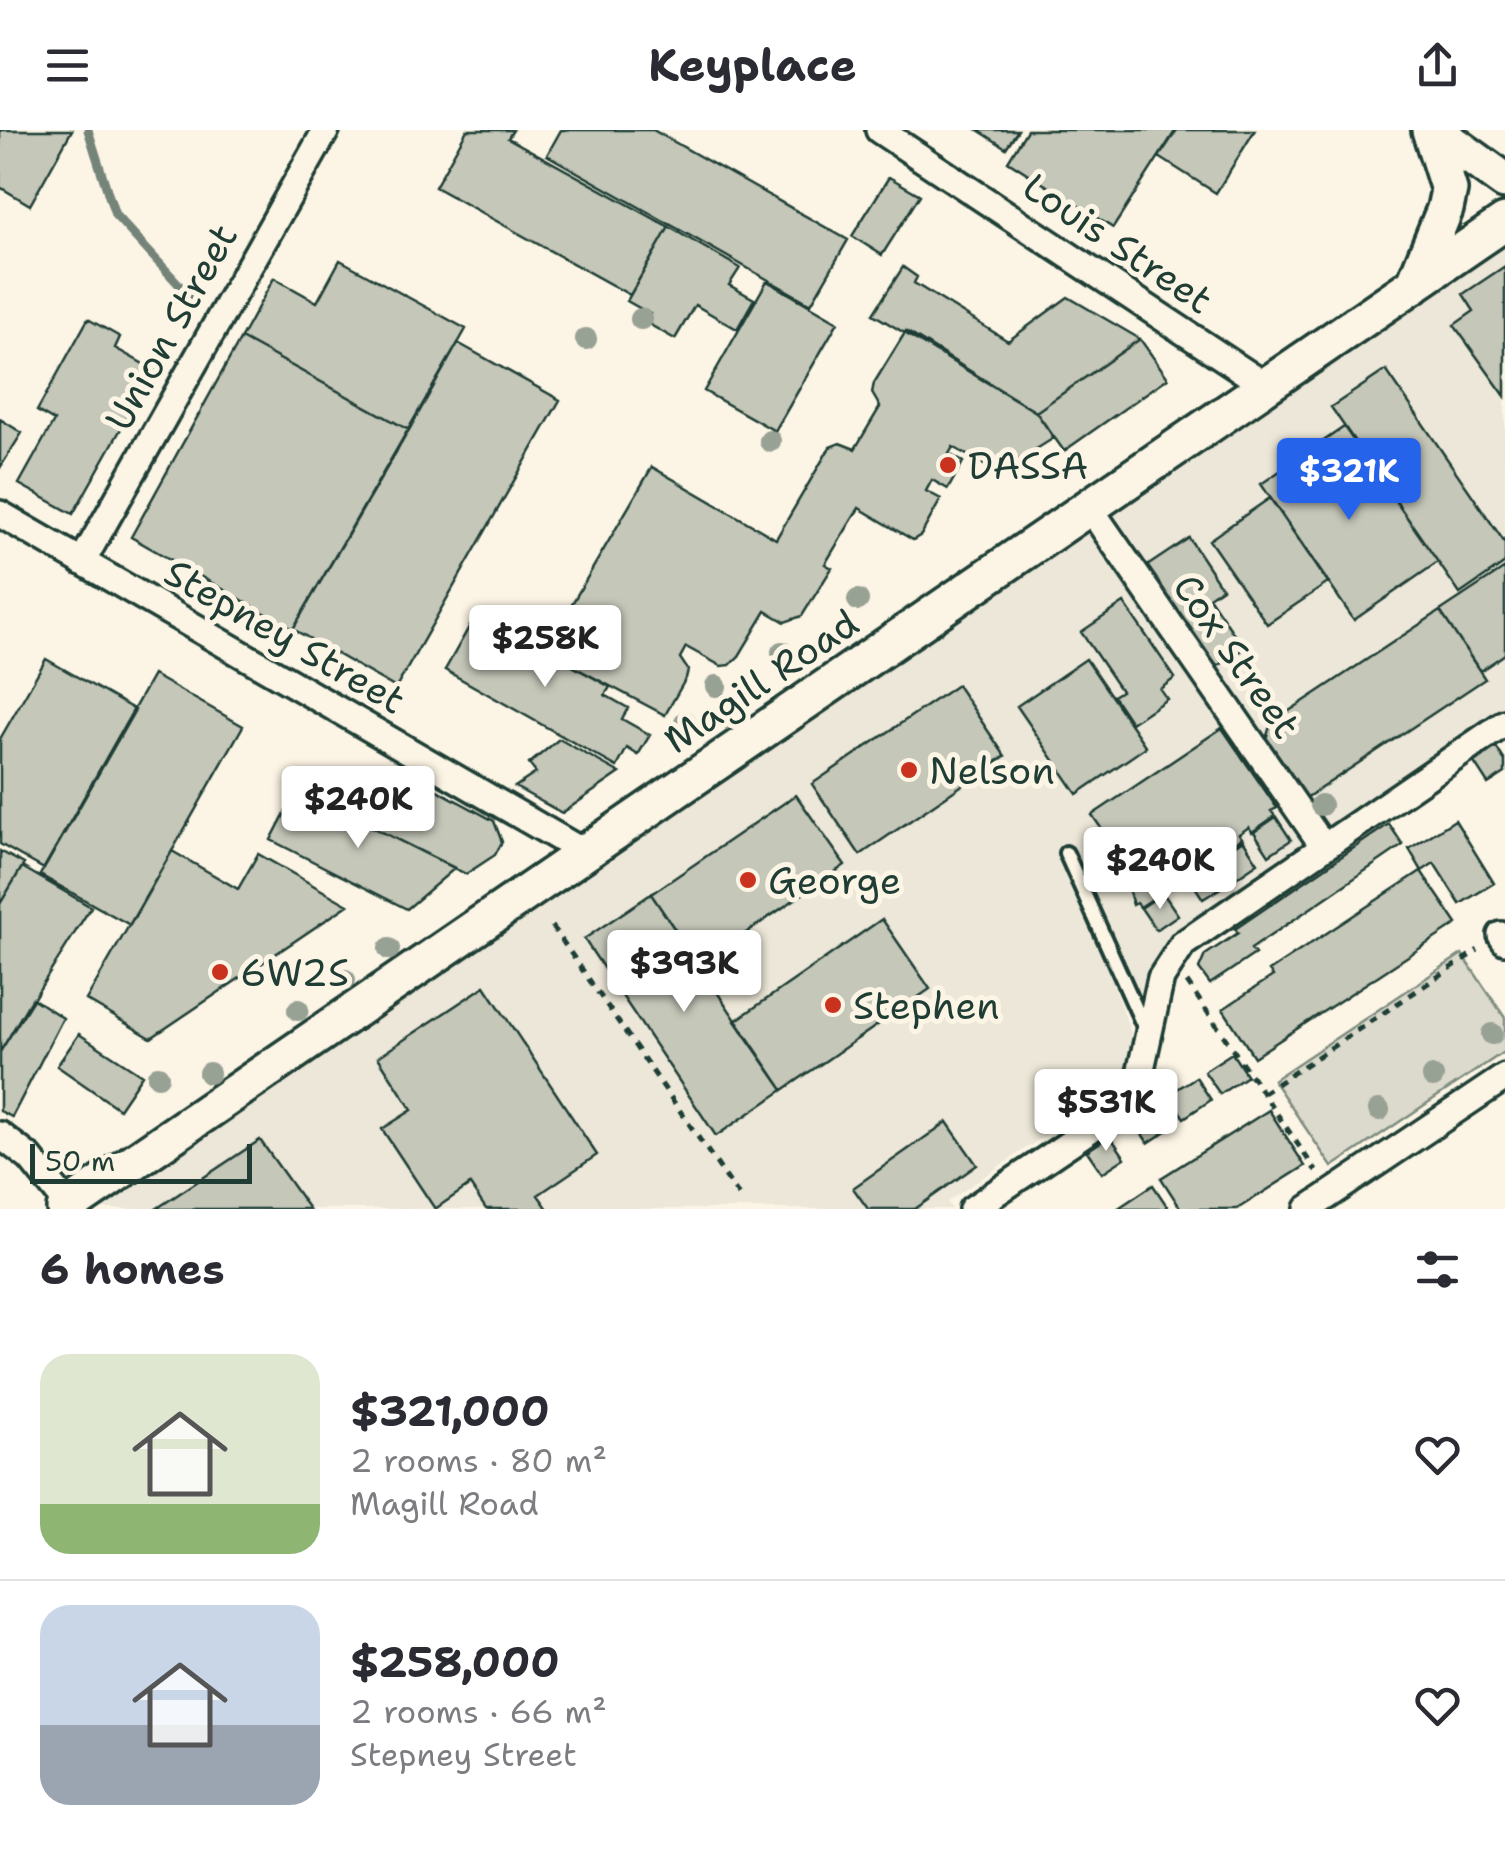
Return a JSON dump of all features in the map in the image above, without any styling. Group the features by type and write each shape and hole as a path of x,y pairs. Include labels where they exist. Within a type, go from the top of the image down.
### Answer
{"main road":[{"path":"1432,130 1505,180"},
{"path":"1414,285 1449,190 1432,130"},
{"name":"Magill Road","path":"69,1208 1505,222"}],"street":[{"name":"Union Street","path":"82,562 326,130"},
{"name":"Louis Street","path":"879,130 1266,386"},
{"name":"Cox Street","path":"1088,507 1324,847"},
{"name":"Stepney Street","path":"0,514 585,853"},
{"path":"972,1209 1124,1105 1136,1092 1161,978 1183,944 1505,723"},
{"path":"1308,1209 1505,1077"},
{"path":"0,1135 30,1158 69,1208"}],"lane":[{"path":"1066,854 1149,1038"}],"path":[{"path":"552,926 741,1199"},
{"path":"1263,1093 1503,938"},
{"path":"1172,958 1331,1194"}],"shaded area":[{"path":"1505,222 1505,723 1183,944 1149,1038 1077,884 1134,1041 1123,1082 947,1202 952,1209 94,1209"},
{"path":"1462,954 1505,1018 1505,1051 1332,1167 1273,1080"}],"building":[{"path":"0,130 72,130 30,205 0,187"},
{"path":"467,130 513,130 508,138 669,227 630,295 435,187"},
{"path":"561,130 653,130 848,240 811,304 547,155"},
{"path":"978,130 1018,130 1006,148"},
{"path":"1027,130 1176,130 1113,228 1008,161"},
{"path":"1177,130 1255,130 1216,193 1159,157"},
{"path":"889,177 920,195 882,255 852,236"},
{"path":"669,227 740,268 729,285 754,299 737,329 695,305 675,339 645,322 650,314 627,301"},
{"path":"340,260 466,329 409,430 241,338 274,278 317,302"},
{"path":"1505,266 1505,396 1454,325 1474,311 1463,294"},
{"path":"903,267 917,277 914,283 1008,341 1068,297 1140,339 1036,412 873,314"},
{"path":"767,281 838,322 775,431 704,391"},
{"path":"88,319 120,337 115,348 154,370 73,514 19,484 54,421 37,411"},
{"path":"906,331 1036,412 1054,438 998,473 953,447 949,454 963,462 948,489 932,480 926,491 941,499 921,535 913,540 859,508 825,564 832,568 802,616 785,622 766,611 730,665 721,666 686,647 680,658 688,670 686,678 665,715 546,652 652,467 776,539 830,447 840,443 855,449 880,407 872,393 874,383"},
{"path":"241,338 409,430 293,629 131,537"},
{"path":"1140,339 1168,378 1064,451 1036,412"},
{"path":"458,343 560,400 396,688 293,629"},
{"path":"1386,370 1505,543 1505,563 1460,594 1331,407"},
{"path":"0,419 22,433 0,468"},
{"path":"1344,427 1438,562 1354,620 1261,484"},
{"path":"1270,498 1328,583 1267,624 1209,540"},
{"path":"1189,538 1222,588 1209,597 1244,649 1215,668 1147,566"},
{"path":"1505,568 1505,654 1480,671 1440,611"},
{"path":"1124,603 1175,678 1160,689 1167,699 1131,723 1113,696 1121,691 1081,632"},
{"path":"1440,611 1485,679 1306,798 1266,739 1271,723"},
{"path":"477,613 610,687 605,695 628,708 622,719 650,735 638,755 627,748 617,767 445,670"},
{"path":"46,659 135,710 44,869 0,844 0,739"},
{"path":"1086,659 1146,747 1077,794 1017,706"},
{"path":"153,675 243,726 130,925 40,875"},
{"name":"Nelson","path":"957,685 1005,756 860,855 812,784"},
{"path":"1222,728 1277,808 1271,811 1275,816 1252,832 1249,827 1239,834 1242,838 1219,854 1217,849 1207,856 1210,861 1187,876 1184,871 1174,878 1177,882 1165,890 1159,888 1162,893 1140,907 1137,903 1133,905 1117,851 1092,815"},
{"path":"559,739 620,773 562,813 515,787 536,773 529,764"},
{"path":"1496,747 1505,761 1505,773 1488,784 1473,761"},
{"path":"404,772 494,821 502,842 495,855 466,874 372,827"},
{"path":"297,790 455,868 407,909 271,840"},
{"name":"George","path":"796,795 845,865 699,965 651,894"},
{"path":"1276,817 1291,840 1269,855 1254,832"},
{"path":"1455,820 1494,883 1460,904 1434,863 1422,871 1409,849"},
{"path":"1389,824 1403,845 1251,949 1255,954 1210,984 1199,969 1205,955 1238,933 1235,929"},
{"path":"1243,840 1258,863 1236,878 1221,855"},
{"path":"0,851 24,864 0,904"},
{"path":"172,851 238,889 258,854 348,905 151,1038 86,1000"},
{"path":"1210,862 1225,885 1203,899 1188,876"},
{"path":"22,867 91,907 0,1052 0,904"},
{"path":"1421,871 1457,924 1254,1057 1223,1009 1273,976 1269,971"},
{"path":"1163,893 1178,915 1156,930 1141,908"},
{"path":"651,894 783,1090 716,1136 584,939"},
{"name":"Stephen","path":"882,919 930,989 783,1090 735,1021"},
{"path":"485,986 597,1155 538,1195 548,1209 486,1209 470,1185 435,1209 382,1129 412,1110 378,1057"},
{"path":"32,998 63,1018 12,1117 0,1111 0,1052"},
{"path":"79,1034 142,1075 119,1109 57,1066"},
{"path":"1232,1053 1247,1076 1220,1094 1204,1071"},
{"path":"1196,1077 1211,1100 1184,1118 1168,1095"},
{"path":"1160,1101 1176,1125 1148,1143 1133,1120"},
{"path":"1269,1110 1305,1166 1237,1209 1181,1209 1161,1178"},
{"path":"947,1122 977,1165 915,1209 868,1209 853,1188"},
{"path":"1110,1136 1125,1158 1102,1173 1087,1151"},
{"path":"260,1140 309,1209 156,1209"},
{"path":"1153,1185 1169,1209 1117,1209"}],"waterway":[{"path":"88,130 115,215 196,303"}],"place":[{"name":"DASSA","path":"948,465"},
{"name":"Nelson","path":"909,770"},
{"name":"George","path":"748,880"},
{"name":"6W2S","path":"220,972"},
{"name":"Stephen","path":"833,1005"}]}
